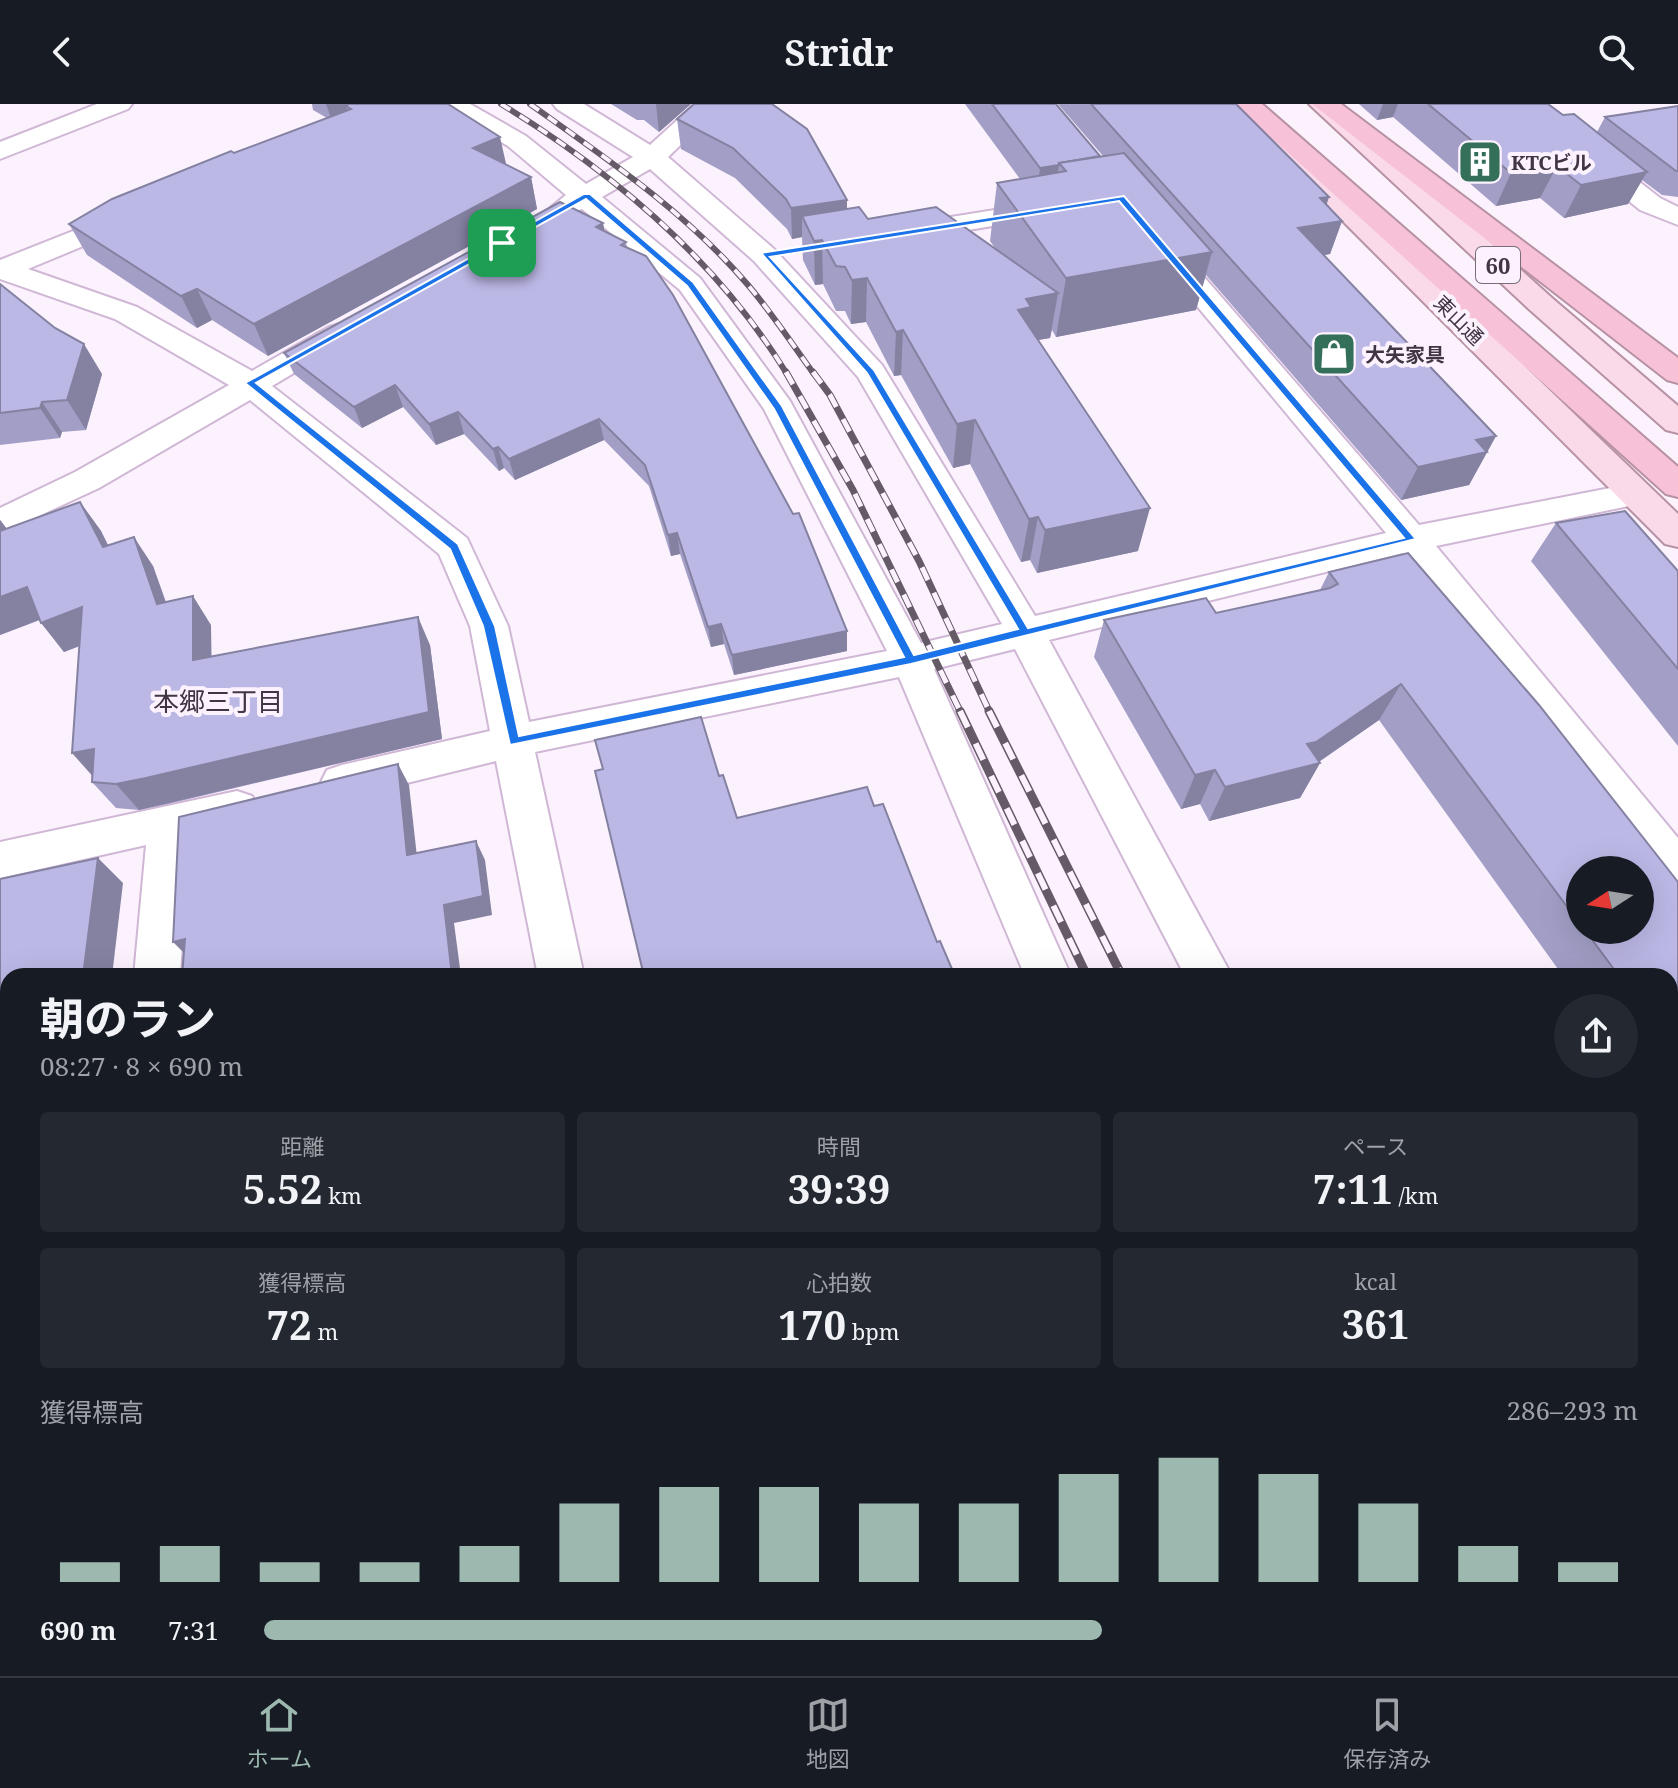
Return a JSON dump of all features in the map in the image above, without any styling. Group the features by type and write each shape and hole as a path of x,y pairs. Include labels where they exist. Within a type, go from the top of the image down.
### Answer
{"highway":[{"path":"1247,104 1678,486"},
{"path":"1324,104 1678,373"}],"main road":[{"name":"東山通","path":"1239,104 1678,535"},
{"name":"60","path":"1324,104 1541,304 1678,423"}],"street":[{"path":"0,151 119,104"},
{"path":"452,104 517,141 690,284 779,408 911,660 1045,968"},
{"path":"566,104 652,157 780,253 871,372 1025,631 1205,968"},
{"path":"533,226 652,157 710,104"},
{"path":"1524,104 1650,204 1678,217"},
{"path":"1,269 160,204"},
{"path":"873,238 1075,206"},
{"path":"1142,222 1411,539 1678,869"},
{"path":"1,269 126,313 249,383 454,547 489,626 559,968"},
{"path":"0,522 63,496 249,383 371,316"},
{"path":"0,860 169,824 514,741 911,660 1411,539 1636,494"},
{"path":"158,968 169,824"}],"building":[{"path":"448,104 500,137 473,148 531,177 254,324 197,289 181,296 69,224 112,199 231,151 234,153 351,109 346,106"},
{"path":"694,104 772,104 807,129 847,200 791,208 786,199 733,148 677,119"},
{"path":"992,104 1056,104 1100,156 1040,168"},
{"path":"1091,104 1236,104 1329,197 1320,198 1342,221 1298,228 1496,436 1476,440 1487,452 1418,467"},
{"path":"1428,104 1548,104 1563,115 1574,114 1647,172 1581,185 1557,166 1511,173"},
{"path":"1678,106 1678,171 1605,117"},
{"path":"1124,153 1212,252 1066,278 997,183 1066,171 1059,163"},
{"path":"560,202 603,223 596,227 626,242 621,245 646,256 673,295 793,514 799,513 847,631 732,655 721,624 708,627 677,533 668,535 645,465 599,419 509,459 498,447 493,449 458,412 429,424 395,385 354,407 284,353"},
{"path":"859,207 868,219 936,207 1058,293 1026,299 1031,307 1018,310 1150,508 1045,530 1038,517 1029,519 975,420 957,424 903,330 896,332 867,278 852,280 845,267 836,266 822,240 814,241 802,216"},
{"path":"0,284 55,328 84,344 67,400 42,402 40,408 0,413"},
{"path":"80,502 103,547 134,537 157,604 193,596 193,660 418,617 429,712 146,778 116,784 92,782 94,749 72,753 82,607 41,623 27,587 0,597 0,531"},
{"path":"1625,511 1678,571 1678,669 1556,523"},
{"path":"1408,553 1539,705 1678,882 1678,968 1613,968 1595,944 1654,944 1654,856 1566,856 1566,905 1401,684 1316,742 1307,744 1320,763 1225,787 1215,770 1195,775 1104,620 1206,598 1216,613 1338,584 1329,572"},
{"path":"701,717 719,776 723,775 737,818 867,787 874,806 883,804 937,942 940,941 952,968 642,968 595,771 603,769 595,740"},
{"path":"398,764 407,855 476,841 483,896 444,905 451,968 183,968 185,939 173,942 179,817"},
{"path":"98,858 84,968 0,968 0,879"}],"railway":[{"path":"501,104 584,159 660,222 729,293 787,374"},
{"path":"530,104 645,188 699,234 757,296 814,374"},
{"path":"786,372 853,490 961,713"},
{"path":"813,372 830,395 919,561 990,713"},
{"path":"960,711 1083,968"},
{"path":"990,713 1118,968"}],"place":[{"name":"KTCビル","path":"1480,162"},
{"name":"大矢家具","path":"1334,354"}],"district":[{"name":"本郷三丁目","path":"218,701"}],"route":[{"path":"502,243 249,383 454,547 489,626 514,741 911,660 1411,539 1121,198 764,255 871,372 1025,631 911,660 779,408 690,284 587,196 502,243"}]}
